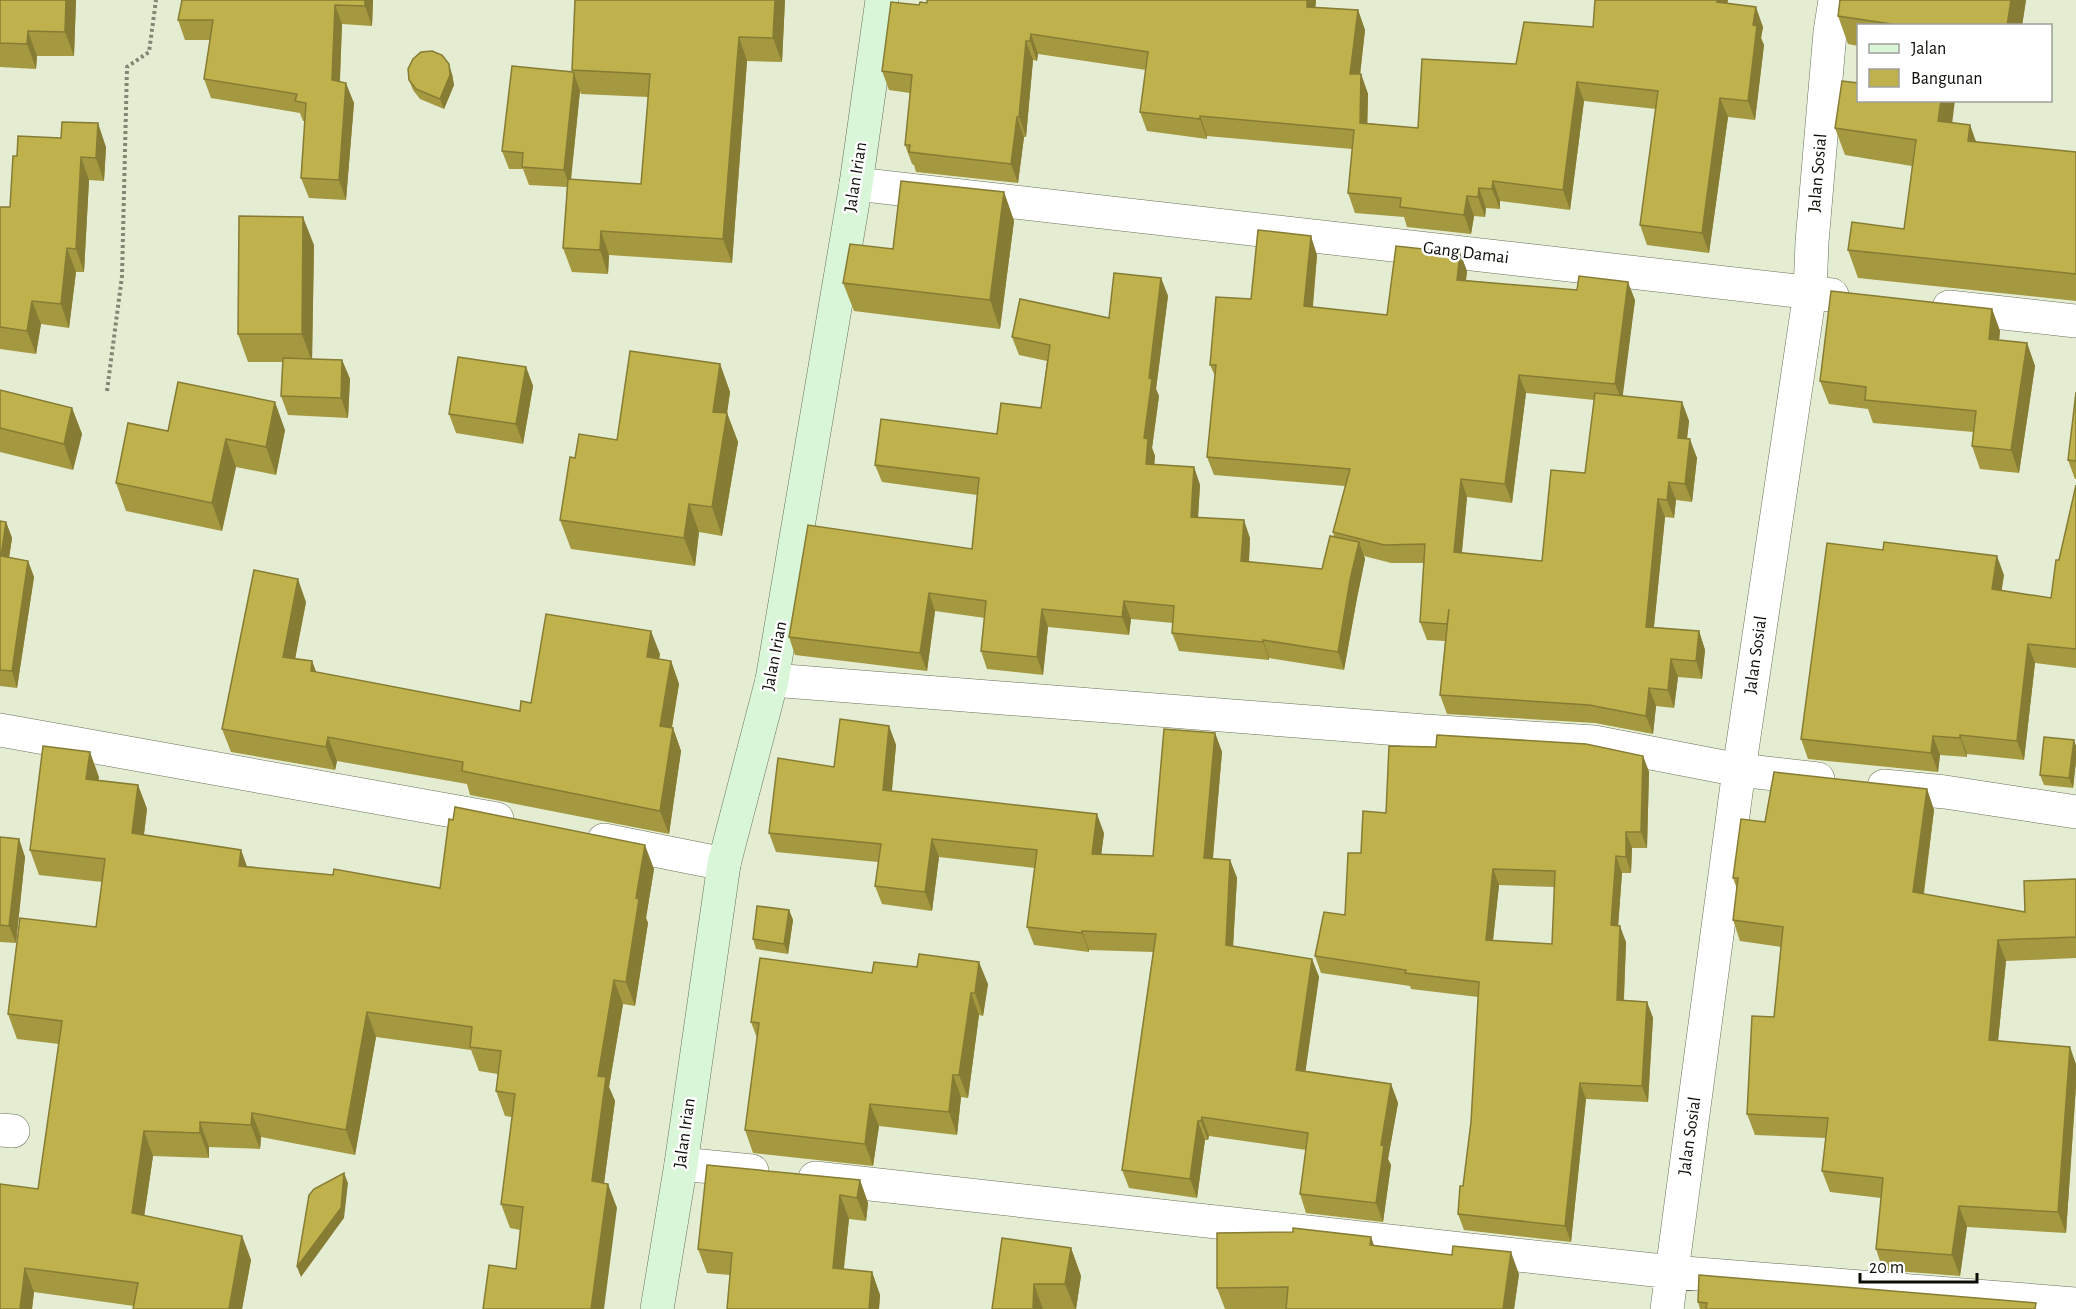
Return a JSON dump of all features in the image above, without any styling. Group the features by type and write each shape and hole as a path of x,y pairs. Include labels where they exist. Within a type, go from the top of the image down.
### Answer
{"main road":[{"name":"Jalan Irian","path":"657,1309 681,1164 724,864 772,680 856,184 882,0"}],"street":[{"name":"Jalan Sosial","path":"1667,1309 1739,770 1810,292 1830,32 1835,0"},
{"name":"Gang Damai","path":"856,184 1857,297"},
{"path":"1914,304 2076,321"},
{"path":"772,680 1594,742 1739,770 1945,792 2076,812"},
{"path":"0,730 528,825"},
{"path":"574,834 724,864"},
{"path":"681,1164 1672,1272 2076,1304"}],"path":[{"path":"107,391 122,276 127,67 149,52 156,0"}],"building":[{"path":"0,0 66,0 65,32 28,31 27,44 0,43"},
{"path":"182,0 365,0 365,6 335,5 332,80 346,83 339,180 301,178 306,103 295,101 297,94 204,79 213,20 178,20"},
{"path":"575,0 775,0 773,38 739,37 723,239 601,231 600,250 563,248 568,179 641,184 650,74 572,70"},
{"path":"927,0 1307,0 1307,7 1358,10 1350,74 1361,74 1360,123 1418,128 1422,59 1516,64 1524,22 1593,27 1595,0 1717,0 1717,2 1756,7 1753,25 1757,26 1748,101 1720,98 1702,233 1640,225 1658,91 1577,82 1563,190 1493,181 1492,189 1479,188 1478,197 1467,196 1464,215 1400,207 1401,198 1348,193 1354,130 1200,116 1200,119 1140,112 1148,52 1031,34 1030,41 1026,41 1019,117 1017,117 1011,164 909,152 910,145 905,145 912,75 882,71 891,2 919,5 920,2 927,3"},
{"path":"1840,0 2011,0 2007,24 1891,24 1838,16"},
{"path":"432,51 442,55 449,64 450,75 440,99 416,89 409,80 408,69 413,59 421,52"},
{"path":"512,66 573,72 574,74 564,170 522,167 523,153 502,151"},
{"path":"1842,81 1857,83 1857,102 1941,102 1938,121 1970,125 1968,141 2076,152 2076,274 1848,250 1852,222 1904,229 1916,140 1835,128"},
{"path":"62,122 98,123 96,158 81,157 76,249 67,248 61,304 32,301 27,331 0,327 0,207 10,207 13,156 17,156 18,136 61,138"},
{"path":"901,181 1004,192 990,300 843,283 850,244 893,249"},
{"path":"239,216 303,217 302,334 238,334"},
{"path":"1258,230 1311,236 1304,306 1387,315 1396,246 1460,253 1457,280 1577,290 1579,276 1628,282 1615,384 1519,375 1505,484 1461,479 1454,552 1542,561 1551,470 1585,473 1595,393 1682,402 1678,438 1690,439 1685,484 1669,482 1667,500 1658,499 1646,627 1699,631 1696,661 1671,659 1668,690 1649,688 1646,716 1589,705 1440,695 1449,609 1447,624 1420,622 1425,544 1384,545 1333,532 1350,469 1207,457 1216,365 1210,365 1216,297 1251,299"},
{"path":"1114,273 1161,278 1144,438 1148,439 1146,464 1194,467 1191,517 1244,520 1241,561 1322,569 1330,536 1359,542 1338,652 1263,640 1263,642 1172,633 1174,606 1124,601 1122,617 1042,609 1037,657 981,651 986,601 929,593 920,653 789,637 808,525 972,549 979,478 875,465 881,419 997,434 1001,403 1041,408 1050,345 1012,337 1020,299 1109,318"},
{"path":"1831,291 1992,309 1989,339 2027,343 2011,450 1972,446 1976,411 1865,400 1866,387 1820,381"},
{"path":"630,351 720,364 713,412 727,413 712,507 689,504 684,538 560,520 570,457 575,458 579,434 617,440"},
{"path":"458,357 526,367 516,424 449,414"},
{"path":"283,358 342,360 341,398 281,396"},
{"path":"178,382 275,402 266,447 226,439 212,503 116,483 128,423 168,431"},
{"path":"0,390 72,408 64,444 0,428"},
{"path":"2076,392 2076,461 2068,460"},
{"path":"2076,485 2076,649 2028,644 2017,741 1960,735 1960,738 1933,736 1931,753 1801,739 1827,543 1883,550 1884,542 1997,556 1992,589 2051,598 2056,560 2059,560"},
{"path":"0,521 6,522 1,556 28,561 12,671 0,670"},
{"path":"254,570 298,579 283,657 312,661 311,671 520,711 521,701 531,703 546,614 651,631 647,657 671,661 660,726 673,728 660,811 462,771 463,762 328,737 326,747 222,729"},
{"path":"840,719 889,726 883,790 1097,814 1092,854 1153,856 1164,729 1215,733 1204,858 1230,860 1226,945 1312,959 1296,1070 1391,1084 1381,1145 1384,1146 1376,1203 1300,1194 1308,1133 1202,1117 1201,1121 1198,1121 1190,1179 1122,1170 1156,934 1082,931 1082,933 1027,927 1037,850 932,839 925,892 875,886 881,844 769,833 778,758 834,767"},
{"path":"1437,735 1586,744 1643,756 1641,832 1626,832 1626,857 1616,856 1611,925 1620,926 1617,1000 1647,1002 1642,1086 1580,1083 1565,1226 1458,1214 1460,1186 1463,1186 1471,1122 1479,982 1405,973 1406,970 1315,956 1324,912 1345,915 1348,853 1361,853 1363,811 1386,813 1389,746 1436,747","holes":["1493,869 1555,871 1552,944 1486,940"]},
{"path":"2044,737 2074,740 2069,778 2040,775"},
{"path":"43,746 90,752 86,779 138,785 132,833 241,850 239,866 333,875 334,869 440,888 449,819 453,820 455,807 645,845 626,982 614,980 598,1076 606,1077 592,1181 608,1184 591,1309 483,1309 489,1265 516,1269 523,1207 501,1204 515,1094 496,1091 501,1051 470,1047 472,1027 367,1012 346,1130 252,1113 251,1125 200,1122 200,1133 144,1131 132,1213 242,1236 229,1309 133,1309 138,1283 25,1268 20,1309 0,1309 0,1184 38,1189 62,1021 8,1014 20,918 96,927 105,859 30,850"},
{"path":"1774,772 1927,789 1913,892 2025,912 2024,881 2076,879 2076,937 1998,940 1989,1040 2070,1047 2058,1212 1959,1206 1952,1255 1876,1249 1883,1178 1822,1171 1828,1118 1747,1114 1752,1016 1774,1017 1783,927 1733,920 1738,878 1733,878 1741,819 1765,822"},
{"path":"0,837 19,839 9,926 0,925"},
{"path":"757,906 789,910 784,944 753,939"},
{"path":"919,954 979,962 975,993 971,993 959,1075 953,1075 949,1112 870,1104 865,1144 745,1130 759,1023 751,1022 760,958 872,973 874,962 917,967"},
{"path":"707,1165 860,1180 857,1198 840,1195 833,1268 872,1272 869,1309 727,1309 732,1253 698,1249"},
{"path":"344,1173 341,1208 297,1267 309,1195 314,1189"},
{"path":"1293,1228 1371,1237 1370,1245 1452,1255 1453,1246 1511,1252 1503,1309 1286,1309 1288,1287 1217,1288 1217,1233 1293,1232"},
{"path":"1002,1238 1071,1248 1065,1284 1034,1284 1033,1309 992,1309"},
{"path":"1699,1275 2036,1303 2035,1309 1706,1309 1707,1303 1698,1302"}]}
